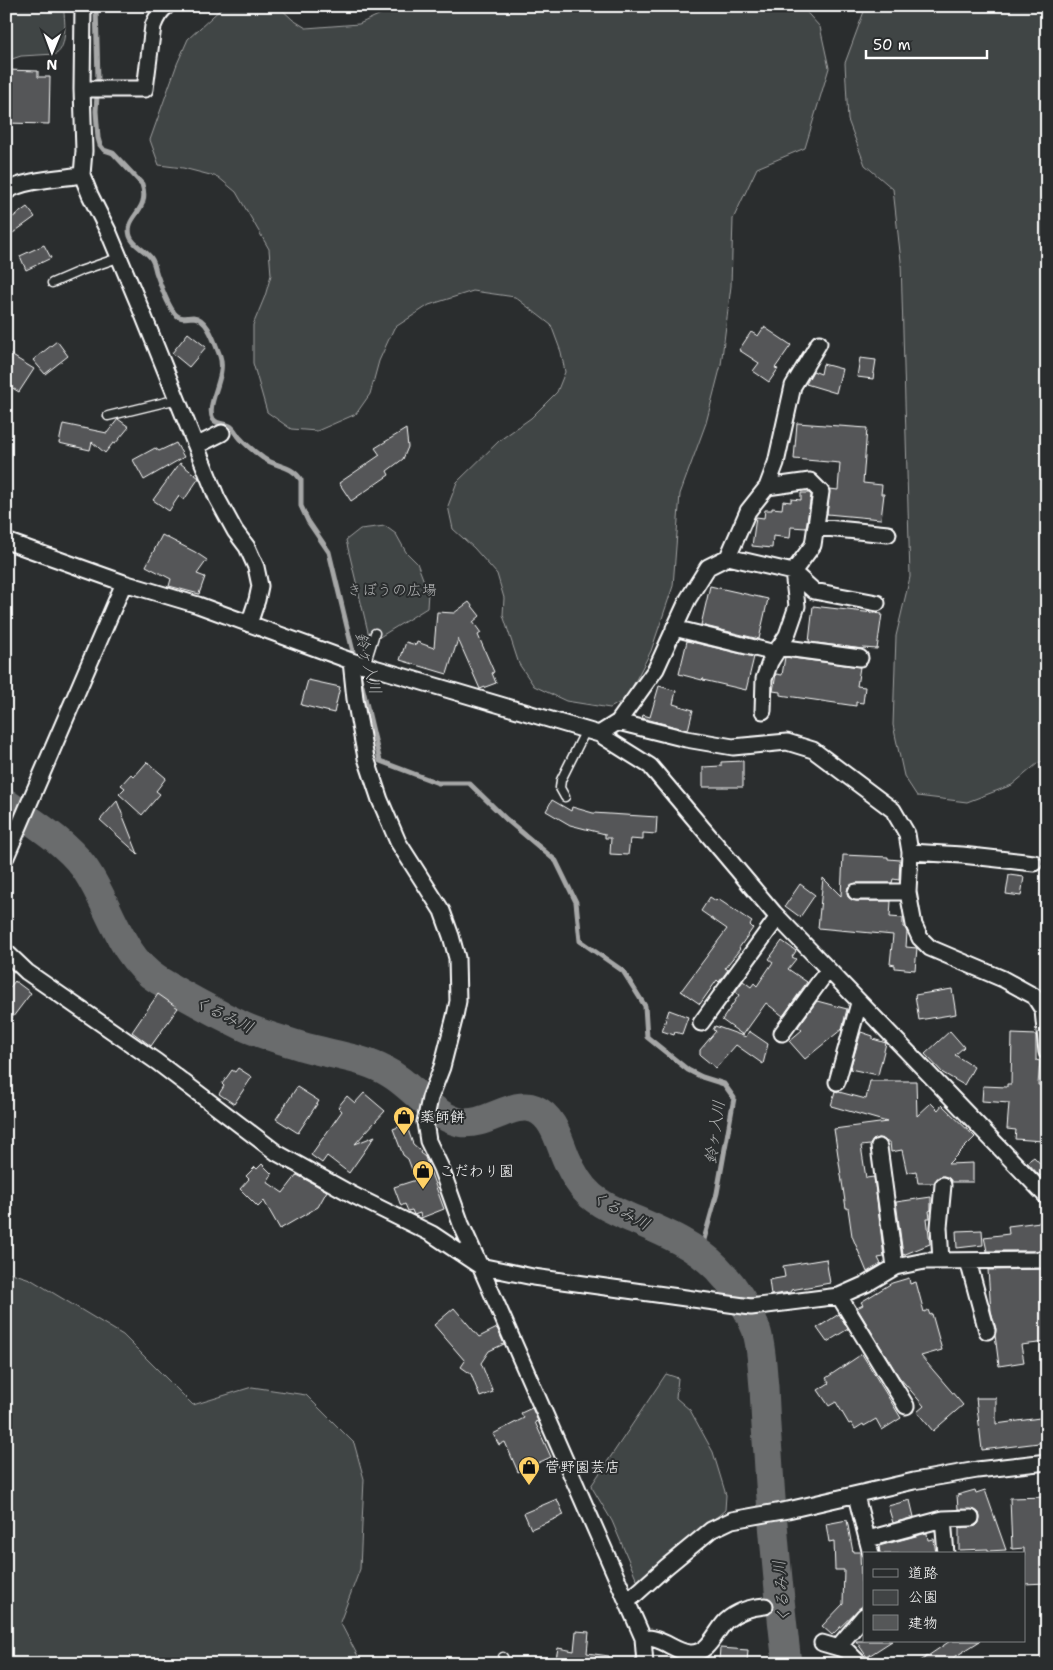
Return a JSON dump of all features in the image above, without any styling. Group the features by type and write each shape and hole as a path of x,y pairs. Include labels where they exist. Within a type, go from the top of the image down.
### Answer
{"street":[{"path":"84,6 82,89 84,152 82,176 109,233 225,514 247,547 256,567 260,586 249,624"},
{"path":"82,89 145,88 153,26 162,9 167,6"},
{"path":"6,192 10,188 23,184 82,176"},
{"path":"728,557 748,510 766,486 776,463 793,386 819,343"},
{"path":"196,446 222,433"},
{"path":"763,711 764,679 770,662 787,635 798,606 793,572 813,545 821,492 810,481 766,486"},
{"path":"816,527 888,534"},
{"path":"6,541 358,663 593,732 650,766 778,917 1047,1197"},
{"path":"593,732 618,722 656,669 688,599 708,566 728,557 793,572 814,591 876,603"},
{"path":"6,857 22,824 124,583"},
{"path":"674,628 777,650 860,658"},
{"path":"358,663 355,699 366,758 380,800 398,842 442,911 452,936 457,958 458,1001 442,1067 430,1098 426,1122 428,1141 461,1224 643,1638 645,1664"},
{"path":"618,722 686,739 733,747 787,742 813,750 893,810 907,834 910,852 908,892 914,925 920,938 930,948 1003,979 1034,996 1043,1010 1047,1052"},
{"path":"910,852 962,855 1034,863"},
{"path":"856,892 908,892"},
{"path":"701,1022 778,917"},
{"path":"6,952 27,972 157,1062 277,1153 353,1195 432,1234 480,1266 533,1277 751,1307 839,1296 866,1284 894,1267 925,1262 1047,1260"},
{"path":"782,1033 828,970"},
{"path":"837,1082 859,1003"},
{"path":"879,1147 894,1267"},
{"path":"941,1261 939,1227 942,1185"},
{"path":"968,1261 987,1331"},
{"path":"839,1296 906,1406"},
{"path":"627,1602 711,1530 732,1520 856,1496 914,1481 978,1470 1047,1462"},
{"path":"856,1496 870,1546 943,1519 971,1518"},
{"path":"943,1519 946,1552"},
{"path":"643,1638 654,1639 675,1649 690,1653 698,1652 706,1647 727,1621 754,1606 765,1606"},
{"path":"838,1647 863,1617"},
{"path":"822,1643 846,1650 860,1664"}],"lane":[{"path":"52,283 118,258"},
{"path":"108,416 178,399"},
{"path":"358,663 375,633"},
{"path":"565,797 560,788 561,780 593,732"}],"green space":[{"path":"6,6 63,6 65,32 60,50 56,54 21,56 6,61"},
{"path":"224,6 278,6 293,20 306,28 359,24 398,6 801,6 820,27 829,68 805,148 757,168 733,219 731,286 721,365 706,423 680,494 673,586 651,651 626,699 610,708 566,701 534,686 519,664 503,615 504,598 497,574 474,548 453,529 448,506 457,482 500,440 531,418 557,392 565,372 561,352 551,325 515,297 473,291 429,305 394,328 379,361 370,394 356,414 317,431 291,429 267,412 253,363 253,325 271,275 269,249 236,192 218,177 183,168 159,165 150,140 188,39"},
{"path":"866,6 1047,6 1047,759 1038,763 1012,785 967,802 917,796 904,776 893,725 896,636 910,577 901,261 893,189 865,165 848,120 845,63"},
{"name":"きぼうの広場","path":"385,526 396,534 406,552 417,563 428,592 427,608 378,638 369,636 346,540 360,529"},
{"path":"6,1271 30,1279 123,1335 193,1405 252,1387 306,1395 354,1443 364,1479 360,1569 340,1622 362,1664 6,1664"},
{"path":"666,1374 678,1378 676,1398 690,1410 713,1452 726,1495 725,1510 640,1582 637,1580 612,1521 591,1486"}],"building":[{"path":"6,70 38,71 38,77 50,77 49,124 6,123"},
{"path":"27,207 35,217 6,238 6,222"},
{"path":"44,245 51,258 26,270 20,256"},
{"path":"764,327 791,345 775,368 778,369 769,382 753,371 759,363 739,350 751,332 758,336"},
{"path":"188,333 206,347 189,367 172,353"},
{"path":"57,341 68,356 45,374 33,360"},
{"path":"6,352 34,369 19,392 6,384"},
{"path":"860,358 876,360 873,379 857,377"},
{"path":"823,364 842,369 836,393 806,384 813,371 821,374"},
{"path":"118,419 129,427 105,453 92,442 90,450 59,443 63,424 107,433"},
{"path":"797,423 867,428 863,483 882,485 881,494 884,494 881,519 827,514 830,489 838,490 840,463 794,459"},
{"path":"406,429 408,447 403,459 387,471 389,475 351,501 339,483 380,455 375,448"},
{"path":"176,443 184,457 144,480 133,460 155,448 159,451"},
{"path":"180,463 199,478 184,500 179,496 169,511 153,500"},
{"path":"801,493 809,493 811,495 806,528 791,527 790,538 773,536 772,548 752,546 756,517 764,518 765,510 772,510 772,508 782,509 783,501 791,502 791,499 801,500"},
{"path":"162,535 207,560 197,574 205,577 199,594 169,586 171,579 146,566"},
{"path":"710,586 768,599 759,639 701,625"},
{"path":"469,602 480,616 473,622 481,633 478,635 494,672 492,673 496,683 480,689 458,639 447,674 400,660 406,642 416,645 417,642 434,648 437,612 454,613"},
{"path":"813,606 882,614 877,649 809,642"},
{"path":"687,641 754,657 746,690 703,680 703,678 702,680 679,674"},
{"path":"785,657 860,667 857,686 865,687 863,703 856,702 856,706 780,695 780,692 773,691 776,674 782,675"},
{"path":"308,680 340,687 334,713 301,705"},
{"path":"659,686 676,691 673,704 693,710 688,730 642,718 643,715 650,717"},
{"path":"743,761 743,787 703,787 703,767 721,766 721,762"},
{"path":"147,762 166,778 156,791 160,794 142,815 119,794 125,788 121,785 131,774 134,777"},
{"path":"552,800 571,811 572,807 593,813 657,817 656,834 643,833 643,840 630,839 628,855 610,854 611,838 605,838 605,834 570,825 546,811"},
{"path":"117,801 138,854 100,820"},
{"path":"843,855 888,857 888,859 900,860 899,880 893,879 892,883 856,883 848,887 847,892 848,897 856,901 891,901 890,917 903,918 903,927 907,932 906,947 917,948 915,970 895,968 895,965 890,964 893,935 818,928 823,878 841,896"},
{"path":"1009,875 1024,877 1021,896 1006,894"},
{"path":"800,884 815,895 800,917 785,906"},
{"path":"710,897 716,901 718,899 752,922 750,925 753,928 725,968 728,970 719,982 717,980 700,1004 681,991 727,929 701,911"},
{"path":"782,941 796,951 792,957 796,959 788,969 807,982 783,1016 766,1003 743,1035 722,1020 739,995 735,992 743,981 751,987 754,983 757,986 773,962 769,959"},
{"path":"15,981 31,993 6,1026 6,992"},
{"path":"952,989 956,1014 919,1020 915,995"},
{"path":"158,994 178,1008 151,1046 132,1032"},
{"path":"817,1001 847,1009 842,1029 805,1059 789,1041 802,1030 798,1027"},
{"path":"669,1010 688,1017 682,1034 675,1032 674,1035 662,1031"},
{"path":"715,1026 746,1037 749,1031 768,1044 763,1064 736,1045 716,1068 700,1055 700,1050 716,1031 713,1030"},
{"path":"950,1031 964,1047 955,1055 974,1067 964,1085 943,1073 925,1054"},
{"path":"861,1032 873,1036 873,1039 886,1043 878,1075 850,1069"},
{"path":"1012,1034 1036,1035 1036,1060 1040,1061 1038,1085 1041,1085 1041,1095 1043,1096 1041,1124 1044,1124 1043,1141 1015,1139 1016,1130 1007,1129 1009,1103 982,1101 983,1086 1007,1087 1007,1084 1011,1084"},
{"path":"238,1068 252,1077 234,1104 219,1094 224,1086 222,1084 232,1070 235,1072"},
{"path":"870,1081 916,1081 917,1116 931,1103 938,1110 942,1105 975,1137 948,1164 973,1163 973,1182 952,1182 949,1178 943,1176 939,1177 934,1183 918,1183 916,1171 907,1173 902,1150 891,1152 890,1142 878,1138 873,1140 870,1145 861,1146 866,1178 874,1177 884,1257 878,1258 881,1264 867,1272 852,1236 834,1129 887,1122 831,1106 835,1091 866,1099"},
{"path":"297,1087 319,1101 298,1133 276,1119"},
{"path":"364,1093 385,1111 355,1144 375,1136 349,1173 327,1156 322,1163 311,1155 342,1111 338,1107 347,1096 355,1103"},
{"path":"406,1124 413,1144 425,1157 444,1209 421,1218 420,1213 414,1215 412,1210 408,1211 405,1204 401,1206 394,1187 416,1180 408,1159 403,1155 393,1129"},
{"path":"1034,1157 1046,1170 1040,1176 1027,1162"},
{"path":"262,1164 272,1174 267,1182 283,1193 297,1175 327,1191 318,1207 280,1229 264,1201 258,1207 240,1189 249,1179 246,1176 255,1167 257,1169"},
{"path":"931,1197 930,1218 927,1218 930,1244 903,1255 896,1202"},
{"path":"1040,1222 1043,1251 987,1251 984,1237 1009,1234 1008,1226"},
{"path":"982,1230 983,1245 957,1248 956,1231"},
{"path":"826,1259 830,1283 771,1295 769,1280 785,1277 783,1266"},
{"path":"1045,1269 1047,1342 1021,1345 1024,1362 999,1366 996,1329 991,1311 988,1270"},
{"path":"909,1278 910,1284 916,1282 924,1312 928,1310 930,1315 932,1314 942,1350 921,1356 963,1405 933,1431 917,1412 924,1406 899,1377 857,1308 863,1305 861,1302 892,1283"},
{"path":"454,1308 479,1337 497,1328 504,1344 489,1351 481,1363 493,1392 480,1397 471,1374 461,1367 465,1361 434,1325"},
{"path":"839,1314 848,1329 827,1342 817,1328"},
{"path":"862,1354 901,1418 882,1430 876,1419 855,1429 851,1423 849,1424 836,1402 829,1406 818,1390 829,1383 826,1378"},
{"path":"976,1398 996,1398 996,1424 1047,1417 1047,1442 982,1450"},
{"path":"532,1408 538,1421 535,1422 551,1457 518,1472 505,1442 499,1445 493,1434 524,1418 521,1413"},
{"path":"975,1490 976,1493 985,1490 1006,1550 959,1550 959,1528 976,1526 979,1523 980,1517 979,1513 975,1510 958,1509 957,1495"},
{"path":"1047,1497 1047,1583 1026,1584 1026,1552 1024,1552 1024,1548 1012,1549 1010,1498"},
{"path":"557,1499 564,1515 531,1529 524,1513"},
{"path":"910,1500 914,1517 893,1523 888,1506"},
{"path":"847,1520 853,1552 860,1552 861,1582 863,1582 863,1605 832,1635 822,1626 843,1604 844,1570 835,1570 834,1541 829,1542 826,1524"},
{"path":"927,1533 928,1540 934,1539 936,1552 880,1552 879,1546"},
{"path":"576,1631 589,1632 587,1653 609,1656 609,1664 555,1664 558,1648 574,1651"},
{"path":"856,1641 890,1642 867,1657"},
{"path":"949,1642 978,1642 953,1658 957,1664 916,1664"},
{"path":"720,1648 748,1650 747,1663 719,1661"}],"waterway":[{"name":"鈴ヶ入川","path":"96,6 98,80 96,111 98,138 104,150 113,153 142,184 144,193 141,207 129,229 130,236 134,243 149,255 152,260 164,294 175,314 181,318 198,318 207,327 213,339 221,364 221,373 212,406 211,413 213,419 216,422 231,427 242,441 260,456 288,469 301,480 301,506 308,521 329,552 355,660"},
{"name":"鈴ヶ入川","path":"359,673 380,761 438,783 469,783 506,819 556,861 576,902 580,941 623,971 645,1006 647,1037 688,1070 724,1084 734,1098 717,1193 703,1243 702,1255"},
{"name":"くるみ川","path":"6,803 47,832 83,866 133,957 158,980 201,1005 252,1030 301,1046 364,1062 384,1070 403,1082 438,1112 459,1122 479,1121 518,1108 535,1109 547,1118 555,1130 573,1174 591,1196 608,1207 685,1244 707,1259 723,1274 748,1312 760,1343 774,1532 787,1664"}],"place":[{"name":"薬師餅","path":"404,1136"},
{"name":"こだわり園","path":"423,1190"},
{"name":"菅野園芸店","path":"529,1486"}]}
